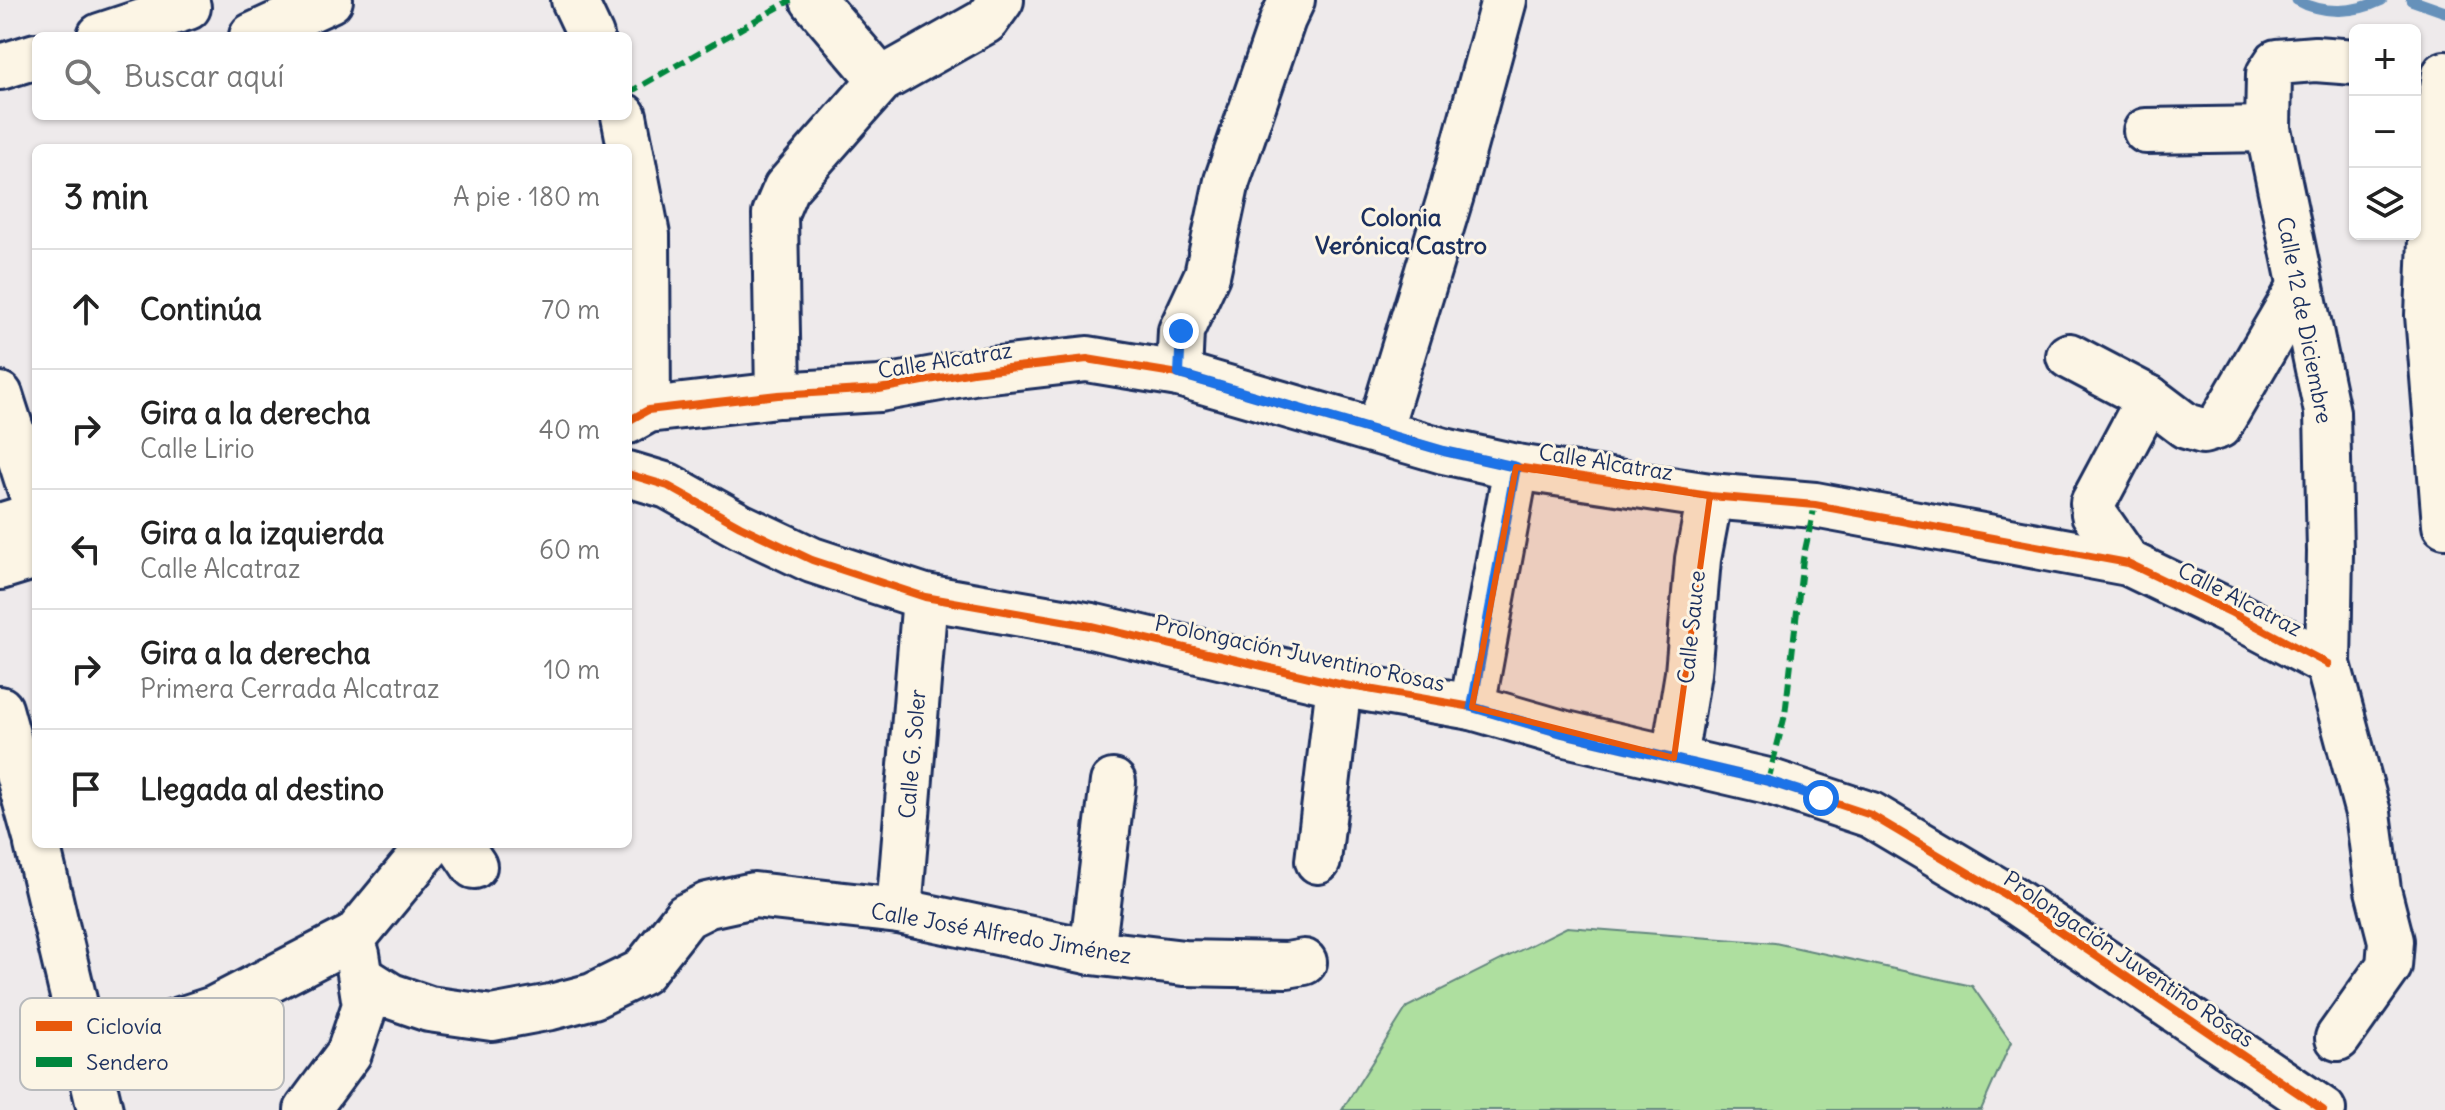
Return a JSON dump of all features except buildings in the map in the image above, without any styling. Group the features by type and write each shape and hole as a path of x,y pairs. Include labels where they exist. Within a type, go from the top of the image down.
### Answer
{"street":[{"path":"261,32 330,0"},
{"path":"574,0 589,32"},
{"path":"813,0 881,80"},
{"path":"778,395 775,214 786,188 881,80 986,21 1001,0"},
{"path":"1179,374 1181,331 1207,275 1227,181 1292,0"},
{"path":"1379,431 1451,195 1504,0"},
{"path":"112,32 188,7"},
{"path":"0,67 32,57"},
{"name":"Calle 12 de Diciembre","path":"2338,1038 2389,966 2391,941 2378,890 2368,813 2328,664 2330,552 2327,412 2268,129 2269,74 2277,62 2315,59 2349,62"},
{"path":"2421,71 2445,74 2435,140 2428,315 2445,525"},
{"path":"625,120 629,144"},
{"path":"2146,131 2268,129"},
{"path":"632,157 647,235 638,416"},
{"path":"2069,356 2149,398 2186,426 2203,431 2219,426 2300,287"},
{"name":"Calle Alcatraz","path":"638,416 778,395 879,389 973,372 1087,359 1179,374 1444,451 1516,467 1710,496 1815,505 2128,563 2328,664"},
{"path":"0,395 32,495"},
{"path":"2128,563 2094,514 2093,503 2149,398"},
{"path":"1472,707 1516,467"},
{"name":"Prolongación Juventino Rosas","path":"632,475 668,486 740,526 812,560 925,597 1091,626 1339,684 1472,707 1562,733 1768,781 1871,815 2009,897 2323,1110"},
{"name":"Calle Sauce","path":"1674,758 1688,673 1698,559 1710,496"},
{"path":"0,526 32,516"},
{"path":"0,567 32,557"},
{"name":"Calle G. Soler","path":"899,911 925,597"},
{"path":"1318,861 1339,684"},
{"path":"0,709 32,824"},
{"path":"1092,952 1113,782"},
{"path":"38,848 72,998"},
{"path":"244,998 358,957 428,848"},
{"name":"Calle José Alfredo Jiménez","path":"358,957 391,996 429,1009 492,1018 593,996 642,972 686,916 708,905 754,895 899,911 1092,952 1184,963 1287,965 1304,962"},
{"path":"307,1110 349,1053 365,1005 358,957"},
{"path":"95,1090 100,1110"}],"highlighted area":[{"path":"1516,467 1710,496 1674,758 1472,707"}],"green space":[{"path":"1567,927 1775,943 1972,986 2011,1042 1981,1110 1342,1110 1407,1007"}],"waterway":[{"path":"2297,0 2328,10 2361,8 2382,0"},
{"path":"2411,0 2445,12"}],"marked path":[{"path":"632,91 791,0"},
{"path":"1768,781 1785,715 1803,559 1815,505"}],"cycle path":[{"path":"632,419 648,410 778,395 879,389 973,372 1087,359 1179,374 1444,451 1516,467 1710,496 1815,505 2128,563 2328,664"},
{"path":"632,475 668,486 740,526 812,560 925,597 1091,626 1339,684 1472,707 1562,733 1768,781 1871,815 2009,897 2323,1110"}],"district":[{"name":"Colonia Verónica Castro","path":"1401,232"}],"route":[{"path":"1181,331 1179,374 1444,451 1516,467 1472,707 1562,733 1768,781 1821,798"}]}
